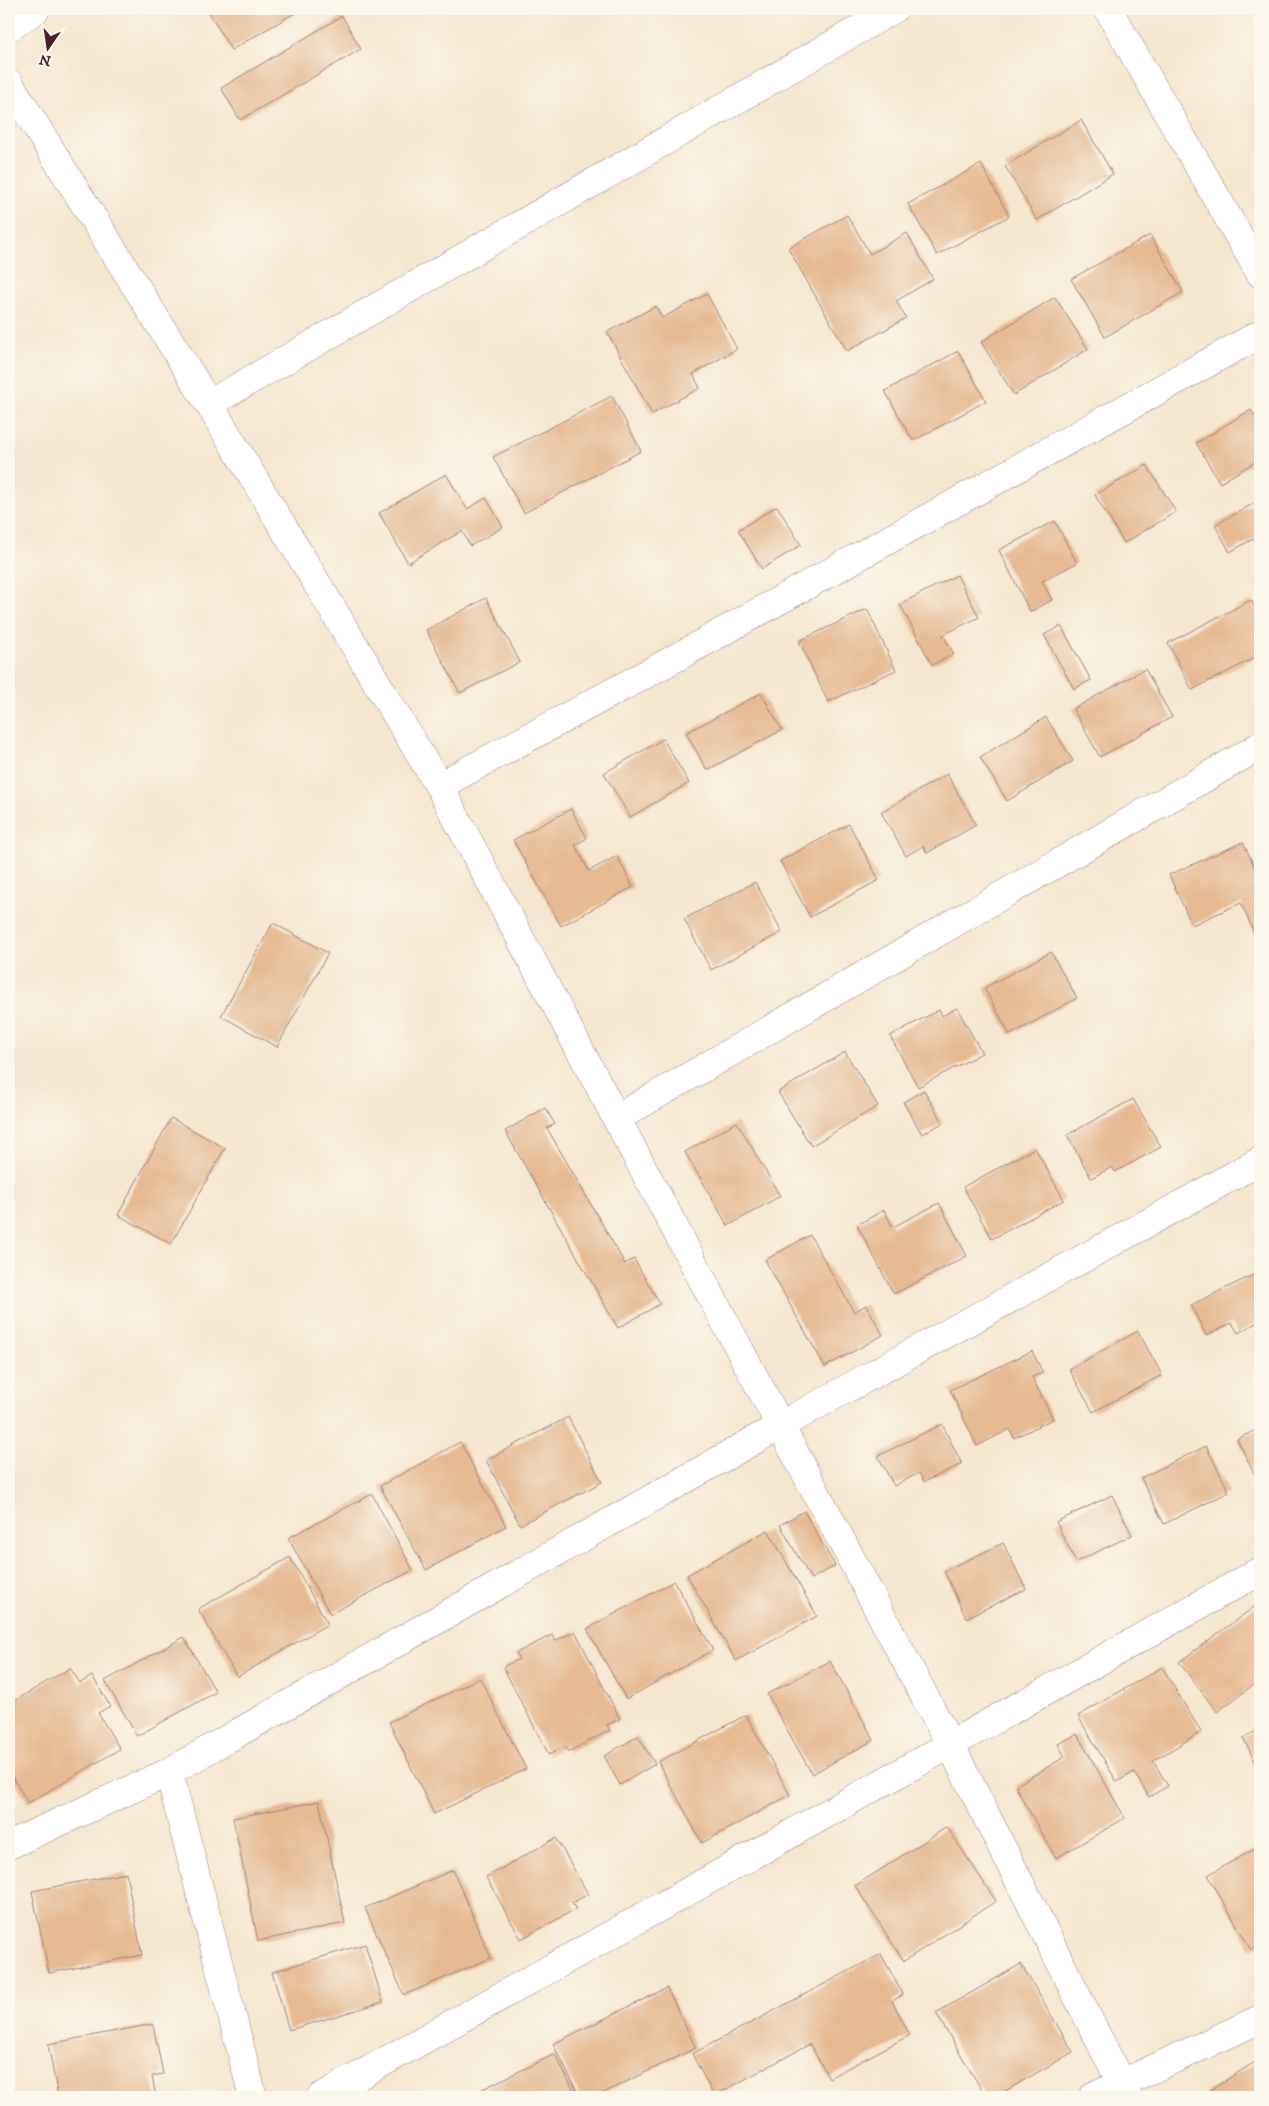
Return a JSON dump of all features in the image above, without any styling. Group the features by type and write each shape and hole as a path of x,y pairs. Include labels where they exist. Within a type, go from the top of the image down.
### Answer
{"street":[{"path":"9,28 36,9"},
{"path":"209,404 894,9"},
{"path":"1108,9 1260,273"},
{"path":"9,83 209,404 438,786 950,1744 1124,2090"},
{"path":"438,786 661,666 1260,334"},
{"path":"617,1118 1260,746"},
{"path":"9,1845 169,1772 781,1426 1260,1161"},
{"path":"321,2097 1260,1571"},
{"path":"169,1772 253,2097"},
{"path":"1093,2097 1124,2090 1260,2019"}],"building":[{"path":"207,9 302,9 231,50"},
{"path":"342,16 361,49 240,120 221,88"},
{"path":"1081,120 1113,174 1037,220 1005,166"},
{"path":"981,164 1009,216 937,255 908,204"},
{"path":"847,215 870,254 907,233 933,279 896,301 906,318 847,351 788,248"},
{"path":"1150,235 1183,292 1105,337 1071,279"},
{"path":"707,294 737,349 693,374 700,388 652,414 607,332 656,306 662,318"},
{"path":"1055,297 1088,349 1014,395 981,342"},
{"path":"958,351 986,401 913,441 885,391"},
{"path":"612,396 641,451 524,513 493,457"},
{"path":"1251,410 1260,424 1260,459 1220,483 1196,443"},
{"path":"1147,465 1176,512 1124,543 1095,495"},
{"path":"446,474 467,509 486,498 503,527 470,546 462,531 408,563 379,513"},
{"path":"1260,500 1260,535 1230,552 1215,525"},
{"path":"777,506 801,545 762,569 738,530"},
{"path":"1055,521 1077,563 1042,581 1052,600 1030,612 999,550"},
{"path":"957,575 979,617 943,635 954,654 932,665 900,604"},
{"path":"486,598 520,662 460,693 426,630"},
{"path":"1251,600 1260,618 1260,655 1192,690 1168,643"},
{"path":"867,609 896,670 828,702 799,641"},
{"path":"1061,626 1091,680 1074,689 1044,635"},
{"path":"1145,669 1172,717 1100,757 1073,709"},
{"path":"761,693 782,730 707,770 686,733"},
{"path":"1046,717 1073,761 1007,801 980,757"},
{"path":"663,739 689,783 630,817 604,773"},
{"path":"947,774 976,825 927,853 923,846 906,856 881,812"},
{"path":"571,809 587,838 575,845 589,871 617,856 633,887 561,926 513,840"},
{"path":"849,824 879,880 810,917 780,861"},
{"path":"1243,842 1260,879 1260,946 1241,903 1192,925 1169,875"},
{"path":"755,882 782,932 711,970 684,919"},
{"path":"273,923 328,953 277,1047 221,1016"},
{"path":"1051,952 1077,998 1010,1035 984,988"},
{"path":"957,1008 982,1053 918,1087 890,1036 939,1010 942,1016"},
{"path":"845,1052 878,1106 811,1146 778,1092"},
{"path":"924,1090 943,1123 922,1134 903,1102"},
{"path":"1133,1099 1161,1147 1115,1172 1112,1167 1091,1178 1067,1135"},
{"path":"545,1108 555,1124 547,1128 625,1264 634,1259 660,1304 618,1328 505,1131"},
{"path":"171,1118 225,1148 171,1244 118,1215"},
{"path":"737,1122 780,1196 728,1226 685,1152"},
{"path":"1035,1148 1064,1200 992,1239 963,1187"},
{"path":"939,1203 967,1256 894,1294 857,1225 884,1210 893,1227"},
{"path":"810,1235 854,1312 866,1305 883,1335 825,1367 765,1260"},
{"path":"1255,1274 1260,1284 1260,1321 1238,1333 1232,1323 1206,1336 1191,1305"},
{"path":"1138,1331 1162,1375 1093,1412 1069,1369"},
{"path":"1032,1351 1043,1373 1032,1377 1053,1419 1014,1438 1010,1429 977,1446 950,1390"},
{"path":"568,1417 602,1482 520,1525 486,1460"},
{"path":"942,1424 962,1464 924,1482 919,1473 894,1486 878,1456"},
{"path":"1260,1428 1260,1478 1257,1479 1237,1439"},
{"path":"460,1442 506,1526 426,1570 380,1486"},
{"path":"1206,1446 1229,1492 1164,1524 1141,1478"},
{"path":"372,1494 413,1570 330,1614 288,1538"},
{"path":"1112,1495 1132,1535 1076,1562 1056,1522"},
{"path":"804,1511 835,1566 811,1579 780,1525"},
{"path":"768,1530 817,1616 736,1661 687,1575"},
{"path":"1003,1543 1026,1589 966,1618 944,1571"},
{"path":"290,1557 328,1624 237,1677 198,1609"},
{"path":"674,1581 713,1650 626,1699 587,1629"},
{"path":"1254,1607 1260,1615 1260,1680 1217,1712 1179,1662"},
{"path":"575,1631 620,1719 607,1725 610,1730 568,1752 565,1746 549,1755 503,1667 519,1659 516,1653 552,1635 555,1641"},
{"path":"184,1637 216,1692 137,1736 105,1681"},
{"path":"830,1661 874,1740 812,1774 767,1694"},
{"path":"1162,1667 1201,1732 1153,1761 1168,1786 1149,1797 1134,1772 1117,1782 1078,1716"},
{"path":"70,1668 80,1683 92,1676 110,1706 98,1713 120,1749 28,1803 9,1771 9,1704"},
{"path":"480,1678 526,1769 434,1814 389,1722"},
{"path":"746,1715 790,1795 702,1843 658,1762"},
{"path":"1260,1729 1260,1771 1243,1738"},
{"path":"1077,1734 1125,1818 1056,1858 1015,1786 1065,1757 1058,1744"},
{"path":"638,1736 655,1764 620,1785 604,1756"},
{"path":"319,1801 345,1923 258,1941 233,1818"},
{"path":"947,1827 996,1901 904,1961 855,1886"},
{"path":"556,1838 588,1894 572,1903 576,1909 521,1939 486,1877"},
{"path":"1260,1846 1260,1945 1251,1950 1208,1875"},
{"path":"453,1870 491,1958 404,1995 365,1908"},
{"path":"126,1873 142,1955 49,1973 32,1891"},
{"path":"365,1944 383,2002 289,2030 272,1972"},
{"path":"881,1954 903,1995 892,2001 910,2035 829,2078 810,2044 714,2096 692,2054"},
{"path":"1021,1964 1073,2052 995,2097 986,2097 936,2013"},
{"path":"667,1988 696,2048 595,2097 580,2097 553,2044"},
{"path":"153,2024 163,2074 152,2076 156,2097 58,2097 48,2044"},
{"path":"555,2054 577,2097 466,2097"},
{"path":"1260,2059 1260,2097 1208,2097 1205,2093"},
{"path":"827,2091 831,2097 817,2097"}]}
